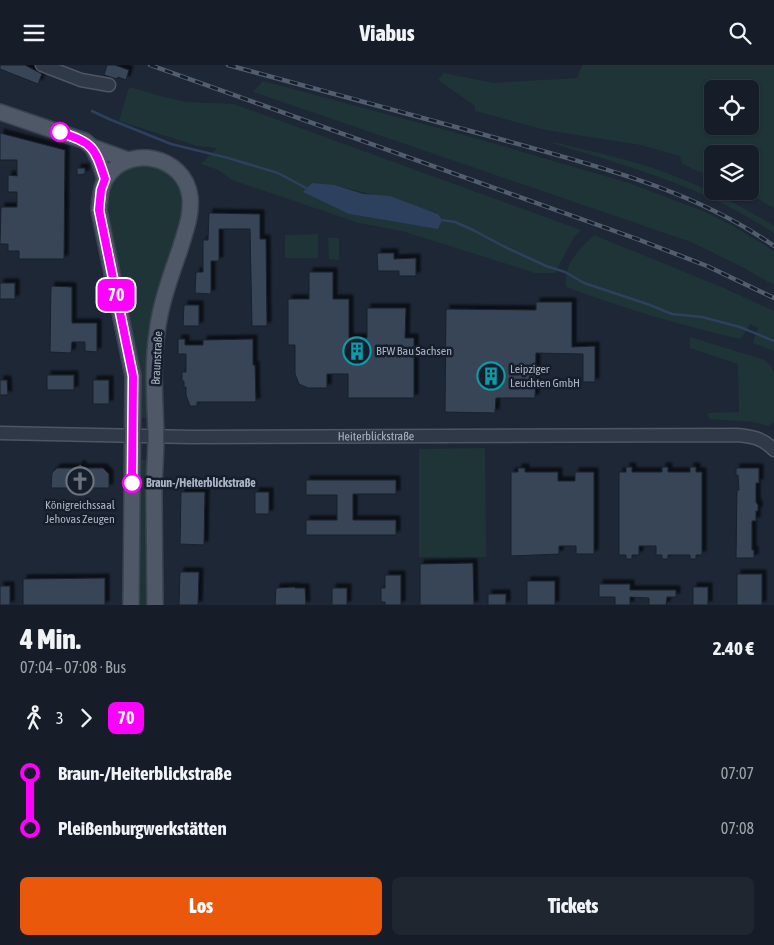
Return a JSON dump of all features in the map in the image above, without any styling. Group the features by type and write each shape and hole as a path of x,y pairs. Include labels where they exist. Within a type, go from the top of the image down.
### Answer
{"main road":[{"name":"Braunstraße","path":"0,112 85,141 92,147 128,160 146,157 164,162 183,179 190,196 189,217 156,332 155,605"},
{"path":"92,147 99,160 105,179 117,167 128,160"},
{"name":"Braunstraße","path":"105,179 101,190 99,210 133,376 131,605"}],"street":[{"path":"42,65 81,80 109,85"},
{"name":"Heiterblickstraße","path":"0,433 156,436 736,435 762,439 774,450"}],"green space":[{"path":"582,65 774,65 774,208 759,200 759,145 704,145 704,174 682,164 680,156 641,145 545,130 475,111 475,106 438,80 444,73 493,83 577,78"},
{"path":"263,81 468,136 629,183 703,211 735,227 774,251 774,285 691,242 253,92"},
{"path":"129,87 187,102 234,104 581,230 574,237 555,273 535,273 402,231 359,223 232,180 218,170 201,164 217,148 197,146 119,121","holes":["335,185 437,213 416,225 349,214"]},
{"path":"551,143 620,158 652,168 704,189 704,195 666,180 609,160"},
{"path":"154,163 178,178 186,201 162,291 151,418 137,418 105,223 108,183 127,165"},
{"path":"714,200 728,200 763,219 774,226 774,233 748,217"},
{"path":"318,234 318,258 285,258 285,235"},
{"path":"594,235 724,288 774,311 774,351 753,343 758,328 750,324 741,339 652,316 566,287 567,271 573,258"},
{"path":"328,238 339,238 339,260 329,259"},
{"path":"690,337 765,360 771,366 774,374 774,422 768,426 754,422 709,419 708,413 739,412 738,364 690,348"},
{"path":"485,448 486,557 419,557 419,449"},
{"path":"137,460 151,460 151,605 137,605"}],"water":[{"path":"312,183 335,185 363,194 390,196 438,214 442,220 438,229 349,214 303,192"}],"building":[{"path":"0,65 25,65 42,74 38,84 0,69"},
{"path":"107,65 115,65 129,70 126,80 104,75"},
{"path":"0,133 65,150 64,259 19,259 19,251 8,251 8,244 0,244 1,207 17,207 17,192 8,192 8,175 17,176 17,160 0,160"},
{"path":"77,168 85,168 85,174 77,175"},
{"path":"209,213 260,214 260,239 266,239 267,326 252,326 250,229 219,229 219,261 211,261 211,294 195,293 196,272 203,272 203,240 208,240"},
{"path":"377,253 394,253 394,259 416,258 416,276 399,276 399,271 378,271"},
{"name":"BFW Bau Sachsen","path":"309,272 333,272 333,299 349,299 349,338 367,338 367,308 406,308 405,338 414,338 414,398 348,398 348,374 327,374 327,388 308,388 299,384 295,374 295,345 288,345 288,299 309,299"},
{"path":"0,283 15,283 15,299 0,299"},
{"path":"51,286 72,287 72,323 97,323 97,352 85,351 85,342 72,342 71,353 50,352"},
{"name":"Leipziger Leuchten GmbH","path":"536,302 572,302 572,347 595,346 595,382 583,382 583,354 536,353 535,398 496,398 495,413 445,412 446,309 536,310"},
{"path":"184,305 199,305 199,326 183,326"},
{"path":"178,339 185,339 185,345 203,345 203,340 253,339 256,402 197,402 197,406 190,406 186,395 186,387 184,387 184,381 182,381 182,372 186,372 186,354 178,354"},
{"path":"47,375 74,375 74,390 47,390"},
{"path":"0,380 7,380 8,395 0,395"},
{"path":"93,380 109,380 109,404 93,404"},
{"name":"Königreichssaal Jehovas Zeugen","path":"80,464 84,468 103,468 109,474 109,488 51,488 52,473 57,468 77,468"},
{"path":"626,467 632,467 632,472 662,472 662,467 668,467 668,472 690,472 690,467 696,467 696,472 702,472 702,555 696,555 696,559 690,559 690,555 668,555 668,559 662,559 662,555 656,555 656,546 639,546 639,555 632,555 632,559 626,559 626,555 619,555 619,472 626,472"},
{"path":"518,468 525,468 525,472 558,472 558,481 575,481 575,472 594,472 594,554 576,554 576,546 559,546 559,554 511,556 511,472 518,472"},
{"path":"736,468 759,468 759,483 756,483 758,511 756,511 756,521 752,521 752,550 754,550 754,558 736,558 737,490 739,490"},
{"path":"306,480 396,480 396,494 353,494 353,520 396,520 396,535 306,535 306,520 337,520 337,495 306,495"},
{"path":"181,492 205,492 204,545 180,544"},
{"path":"255,492 269,492 269,514 255,514"},
{"path":"473,563 474,605 420,605 420,564"},
{"path":"180,572 199,572 198,605 179,605"},
{"path":"737,574 762,574 762,605 737,605"},
{"path":"385,575 401,575 401,605 385,605 385,602 381,602 381,588 385,588"},
{"path":"105,578 105,605 23,605 23,579"},
{"path":"527,581 555,581 555,605 527,605"},
{"path":"599,584 630,584 630,590 676,590 676,597 667,597 666,605 649,605 649,598 630,597 630,605 615,605 615,597 599,597"},
{"path":"0,586 10,586 10,605 0,605"},
{"path":"693,587 708,587 708,605 693,605"},
{"path":"276,588 305,588 306,605 275,605"},
{"path":"332,588 347,588 347,605 332,605"},
{"path":"488,594 506,594 506,605 488,605"}],"waterway":[{"path":"92,111 171,144 278,173 306,188"},
{"path":"442,220 455,222 546,266 565,272 584,283 672,314 702,317 740,327 774,341"}],"railway":[{"path":"150,65 637,239 707,266 774,298"},
{"path":"228,65 577,160 645,182 712,210 743,226 774,246"}],"bus line":[{"name":"70","path":"60,132 85,141 92,147 99,160 105,179 101,190 99,210 133,376 132,483"}],"place":[{"name":"BFW Bau Sachsen","path":"357,351"},
{"name":"Leipziger Leuchten GmbH","path":"491,376"},
{"name":"Königreichssaal Jehovas Zeugen","path":"80,481"},
{"name":"Braun-/Heiterblickstraße","path":"132,483"}]}
